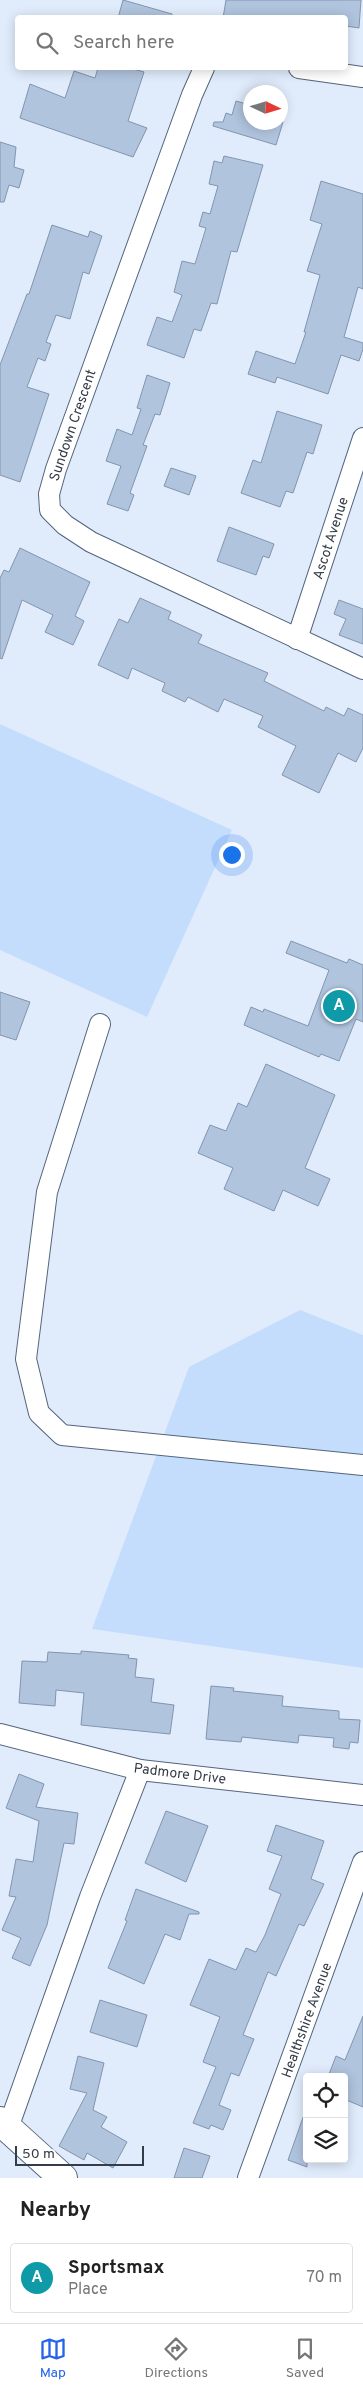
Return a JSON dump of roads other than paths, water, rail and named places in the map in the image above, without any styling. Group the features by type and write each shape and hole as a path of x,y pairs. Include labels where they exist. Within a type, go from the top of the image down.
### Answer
{"main road":[{"path":"4,2124 63,2178"}],"street":[{"name":"Sundown Crescent","path":"203,70 198,78 56,469 49,494 50,510 65,525 91,542 363,669"},
{"path":"313,70 363,77"},
{"name":"Ascot Avenue","path":"297,639 363,438"},
{"path":"100,1024 47,1192 26,1359 39,1413 62,1435 363,1465"},
{"name":"Padmore Drive","path":"0,1734 140,1770 363,1795"},
{"path":"4,2124 140,1770"},
{"name":"Healthshire Avenue","path":"248,2178 363,1862"}],"place":[{"name":"Sportsmax","path":"339,1006"}]}
